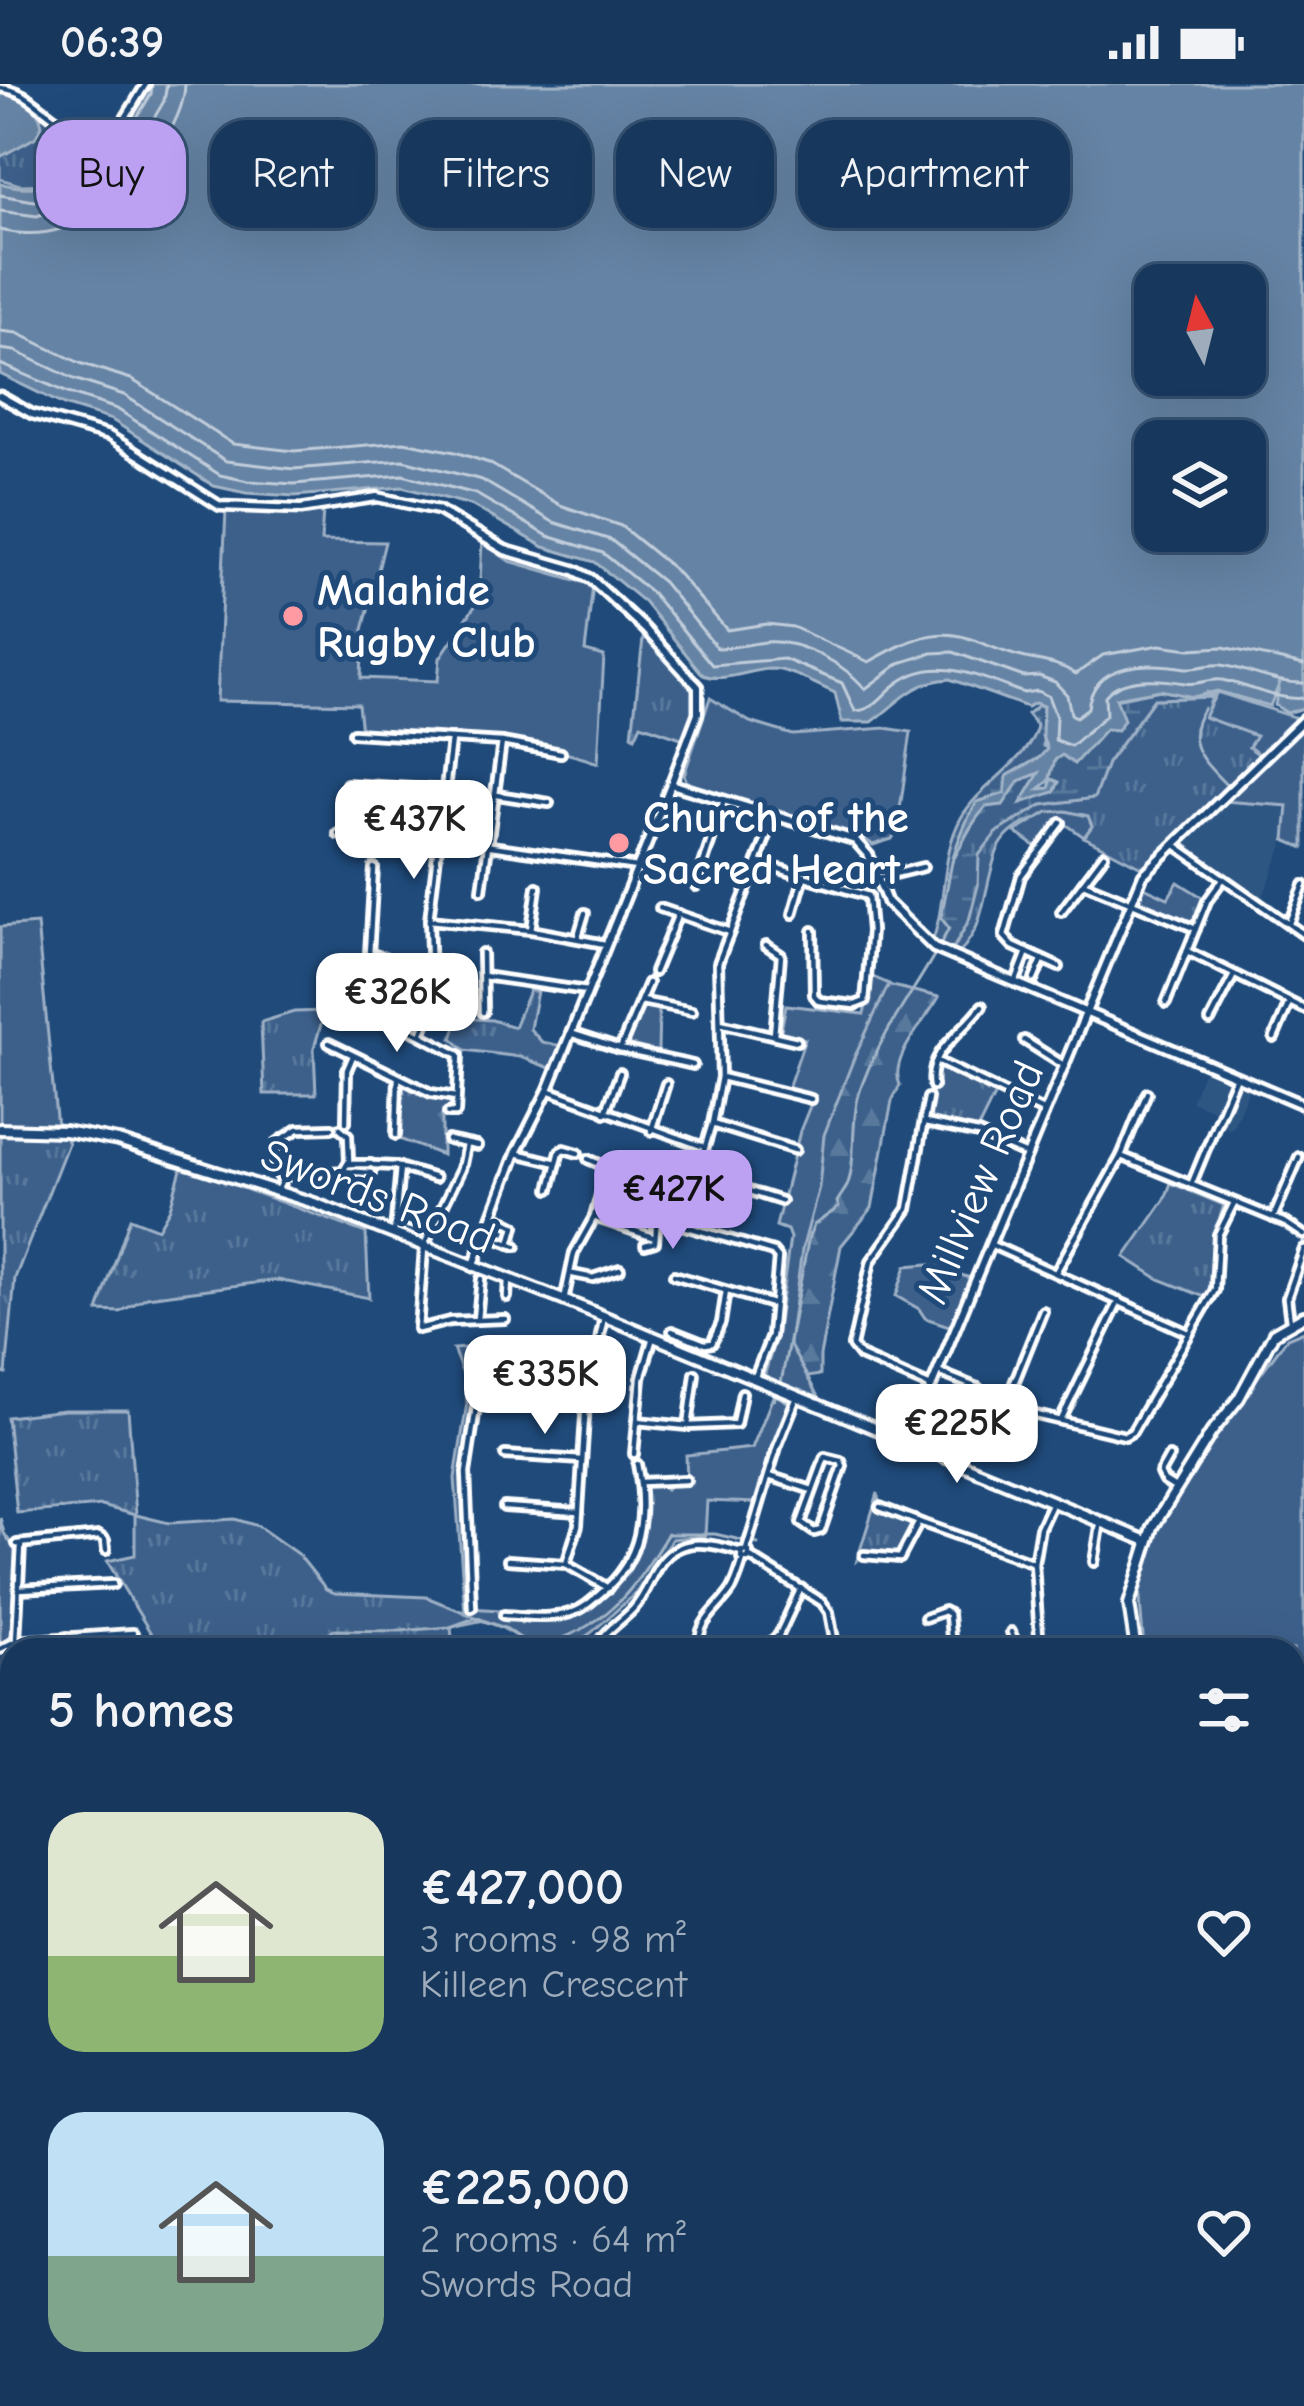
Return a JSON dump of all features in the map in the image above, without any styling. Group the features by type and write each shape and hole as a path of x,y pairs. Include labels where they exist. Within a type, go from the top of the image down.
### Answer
{"main road":[{"name":"Swords Road","path":"0,1129 94,1136 148,1148 277,1191 565,1301 1148,1541"},
{"path":"1134,1638 1129,1604 1148,1541 1174,1488 1239,1398 1274,1333 1304,1316"}],"street":[{"path":"0,88 28,95 54,118 101,146 116,133 146,84"},
{"path":"0,396 32,415 109,436 220,506 283,509 377,497 453,517 522,557 574,569 616,601 698,687 698,712 671,784 548,1090 515,1153 473,1267"},
{"name":"Millview Road","path":"908,1443 1148,869 1304,719"},
{"path":"353,733 502,742 561,753"},
{"path":"422,1033 432,1007 430,920 452,740"},
{"path":"482,890 502,742"},
{"path":"347,784 446,790"},
{"path":"671,784 855,840 869,856 886,902 938,950 1304,1105"},
{"path":"497,795 549,803"},
{"path":"696,886 724,800"},
{"path":"689,1196 722,1077 718,963 775,814"},
{"path":"1056,826 1015,889 1004,936 1059,967"},
{"path":"338,834 439,840"},
{"path":"491,845 638,867"},
{"path":"1177,846 1304,934"},
{"path":"1061,912 1104,855"},
{"path":"757,862 868,896 871,931 865,1001 842,1005 819,1001 814,995 813,931"},
{"path":"878,878 923,867"},
{"path":"356,1000 369,954 374,868"},
{"path":"793,914 804,876"},
{"path":"1166,1004 1207,901 1223,879"},
{"path":"1083,883 1196,928"},
{"path":"1289,923 1304,885"},
{"path":"531,930 537,887"},
{"path":"660,908 730,932"},
{"path":"578,936 585,913"},
{"path":"654,973 678,914"},
{"path":"430,920 578,936 605,944"},
{"path":"766,945 781,955 774,1035"},
{"path":"1187,951 1304,1009"},
{"path":"1015,983 1027,952"},
{"path":"482,953 483,1012"},
{"path":"369,954 416,967 430,966"},
{"path":"1034,979 1042,960"},
{"path":"1210,1022 1234,975"},
{"path":"482,976 586,991"},
{"path":"620,1049 648,983"},
{"path":"337,991 459,1054 456,1113 448,1113"},
{"path":"641,1001 692,1011"},
{"path":"1274,1038 1288,1003"},
{"path":"933,1086 937,1061 953,1035 982,1006"},
{"path":"720,1023 797,1041"},
{"path":"570,1033 693,1064"},
{"path":"1024,1040 1065,1066"},
{"path":"329,1043 431,1093 456,1097"},
{"path":"346,1122 345,1087 352,1056"},
{"path":"937,1061 1045,1112"},
{"path":"605,1113 620,1073"},
{"path":"1191,1185 1236,1076"},
{"path":"722,1077 811,1099"},
{"path":"396,1135 398,1078"},
{"path":"650,1131 666,1084"},
{"path":"548,1090 704,1147"},
{"path":"1055,1272 1121,1156 1147,1093"},
{"path":"928,1098 908,1209 871,1261 853,1346 860,1356 932,1387"},
{"path":"925,1123 978,1134 1027,1155"},
{"path":"712,1124 795,1150"},
{"path":"281,1178 274,1153 278,1142 298,1129 336,1128 347,1135 348,1164 343,1172"},
{"path":"448,1140 477,1146"},
{"path":"466,1145 461,1169 423,1247 418,1329 505,1319"},
{"path":"550,1189 564,1149 578,1153"},
{"path":"515,1153 556,1162"},
{"path":"1121,1156 1274,1218 1304,1235"},
{"path":"1274,1218 1299,1156"},
{"path":"588,1159 652,1187"},
{"path":"348,1164 372,1168"},
{"path":"281,1178 372,1168 400,1168 434,1178"},
{"path":"394,1235 400,1168"},
{"path":"565,1301 574,1253 594,1217 607,1169"},
{"path":"695,1174 782,1201"},
{"path":"277,1191 281,1178"},
{"path":"1043,1311 1013,1390 1022,1406 1032,1414 1125,1436 1132,1432 1215,1290 1218,1234 1234,1203"},
{"path":"492,1214 514,1223 509,1244"},
{"path":"645,1245 654,1244 657,1216"},
{"path":"594,1217 655,1238"},
{"path":"396,1218 430,1231"},
{"path":"678,1224 776,1255 769,1345 754,1379"},
{"path":"990,1244 1189,1333"},
{"path":"1290,1321 1288,1298 1304,1249"},
{"path":"572,1273 593,1278 620,1269"},
{"path":"674,1275 772,1304"},
{"path":"477,1319 481,1279"},
{"path":"506,1298 508,1280"},
{"path":"672,1331 712,1343 726,1292"},
{"path":"1060,1420 1119,1301"},
{"path":"566,1564 579,1512 586,1401 604,1317"},
{"path":"634,1454 641,1378 653,1337"},
{"path":"472,1607 466,1473 477,1402 478,1348"},
{"path":"533,1402 536,1350"},
{"path":"938,1372 978,1388"},
{"path":"688,1426 695,1374"},
{"path":"638,1421 736,1424 742,1394"},
{"path":"701,1638 705,1619 731,1590 776,1478 797,1396"},
{"path":"477,1402 586,1401"},
{"path":"505,1455 582,1460"},
{"path":"825,1456 841,1461 818,1532 804,1528 801,1522 812,1490 825,1456"},
{"path":"1169,1457 1160,1473 1174,1488"},
{"path":"504,1615 568,1614 621,1574 638,1541 638,1464"},
{"path":"776,1478 812,1490"},
{"path":"641,1482 686,1480"},
{"path":"1041,1638 1034,1563 1040,1528 1052,1502"},
{"path":"504,1507 579,1512"},
{"path":"880,1507 1034,1563"},
{"path":"1094,1562 1101,1521"},
{"path":"865,1555 900,1558 919,1522"},
{"path":"16,1638 19,1544 99,1536 106,1550"},
{"path":"602,1638 633,1610 658,1567 674,1550 704,1542 746,1550 818,1598 829,1612 834,1638"},
{"path":"508,1560 566,1564 608,1588"},
{"path":"19,1589 113,1584"},
{"path":"776,1638 801,1588"},
{"path":"925,1618 944,1611 949,1614 951,1638"},
{"path":"1011,1632 1013,1638"},
{"path":"54,1638 134,1633"},
{"path":"122,1634 124,1638"}],"shaded area":[{"path":"1223,801 1288,806 1285,840 1262,899 1181,841"},
{"path":"1205,1068 1250,1087 1232,1129 1220,1124 1215,1111 1191,1101"}],"green space":[{"path":"36,135 36,184 0,179 0,157"},
{"path":"226,510 323,510 321,541 385,542 363,630 361,678 438,681 440,658 479,600 482,542 509,561 593,585 585,651 604,656 598,763 511,743 361,732 358,704 217,701"},
{"path":"644,630 688,678 694,703 684,739 641,724 632,735"},
{"path":"1160,690 1193,697 1214,693 1212,697 1154,699 1107,763 1094,798 1042,805 997,832 979,855 969,920 950,954 931,945 954,832 970,805 1032,739 1037,726 1027,714 1043,707 1043,746 1061,755 1115,699"},
{"path":"1217,692 1294,717 1294,721 1261,756 1249,747 1256,736 1204,717"},
{"path":"1212,697 1205,717 1257,736 1249,747 1261,756 1143,868 1084,837 1092,826 1088,816 1050,815 1013,831 997,852 977,926 957,959 950,955 969,920 978,885 978,855 997,832 1042,805 1094,798 1107,763 1154,699"},
{"path":"710,698 750,722 793,735 885,728 911,732 892,839 873,845 859,835 689,788 684,775"},
{"path":"1304,724 1304,848 1285,840 1288,806 1223,801"},
{"path":"1048,812 1088,816 1092,826 1084,837 1060,820 1038,848 1015,832"},
{"path":"1178,882 1205,899 1191,923 1138,901 1142,886 1168,898"},
{"path":"37,924 57,1127 0,1125 0,927"},
{"path":"873,977 889,984 824,1135 819,1187 802,1250 789,1344 820,1400 764,1376 776,1337 790,1238 787,1230 776,1226 800,1131 814,1096 788,1088 805,1039 780,1035 786,1005 864,1014"},
{"path":"884,984 939,997 899,1064 900,1085 892,1101 872,1208 841,1246 820,1375 790,1380 786,1320 821,1112"},
{"path":"529,991 537,991 530,1029 542,1042 562,1046 553,1069 520,1057 465,1050 452,1038 459,1018 514,1027"},
{"path":"642,1005 659,1007 658,1052 627,1044"},
{"path":"325,1011 314,1048 316,1094 264,1094 261,1022 294,1012"},
{"path":"936,1069 996,1092 977,1131 929,1119"},
{"path":"405,1084 452,1102 442,1114 442,1155 399,1139 398,1088"},
{"path":"0,1135 65,1137 68,1143 15,1278 6,1374 0,1372"},
{"path":"182,1166 366,1233 369,1298 278,1280 147,1297 120,1312 98,1311 130,1218 158,1229 170,1208"},
{"path":"1171,1183 1224,1205 1214,1236 1213,1279 1205,1297 1159,1279 1125,1257"},
{"path":"928,1264 973,1279 952,1327 925,1318 896,1296 906,1266"},
{"path":"1304,1331 1304,1638 1143,1638 1140,1585 1159,1526 1224,1424 1287,1338"},
{"path":"477,1347 477,1365 470,1368 476,1374 464,1489 470,1608 499,1610 502,1617 518,1618 521,1623 567,1617 607,1593 636,1554 644,1524 644,1486 659,1483 666,1489 687,1482 686,1455 752,1448 774,1394 791,1404 756,1503 707,1501 705,1536 672,1539 636,1593 584,1638 520,1638 465,1613 455,1478 467,1403 464,1377 453,1349"},
{"path":"64,1410 128,1410 136,1515 169,1523 235,1519 258,1526 299,1555 326,1589 335,1593 426,1597 484,1620 451,1627 452,1638 154,1638 107,1561 135,1555 135,1515 102,1506 17,1513 7,1417"},
{"path":"878,1493 879,1507 916,1522 897,1557 865,1553 857,1560"},
{"path":"0,1518 16,1551 13,1634 0,1638"}],"water":[{"path":"143,84 1304,84 1304,708 1287,713 1275,705 1280,682 1270,706 1217,691 1193,697 1160,690 1116,698 1124,720 1117,730 1106,729 1074,764 1062,755 1055,760 1049,781 1039,789 1049,788 1052,779 1059,782 1054,792 1021,803 1039,773 1019,781 1003,805 986,807 952,862 977,802 1005,793 1007,776 1047,749 1042,736 1043,706 1027,707 950,679 916,688 872,722 842,722 835,693 786,672 703,675 644,602 595,562 544,547 471,505 402,487 295,496 214,486 112,420 64,405 0,374 0,183 36,186 36,228 186,228 186,120 122,120"},
{"path":"0,92 27,101 40,120 36,120 36,137 0,157"}],"waterway":[{"path":"1207,692 1211,697"},
{"path":"1204,708 1194,732 1198,752 1228,787"},
{"path":"781,1383 809,1236 814,1225 839,1207 850,1176 856,1106 867,1072 949,928 941,918 952,862"},
{"path":"774,1400 776,1395"},
{"path":"563,1638 614,1606 668,1533"},
{"path":"667,1534 715,1534 758,1544"},
{"path":"332,1638 334,1630 450,1627 475,1618 520,1638"}],"place":[{"name":"Malahide Rugby Club","path":"293,616"},
{"name":"Church of the Sacred Heart","path":"619,843"}]}
